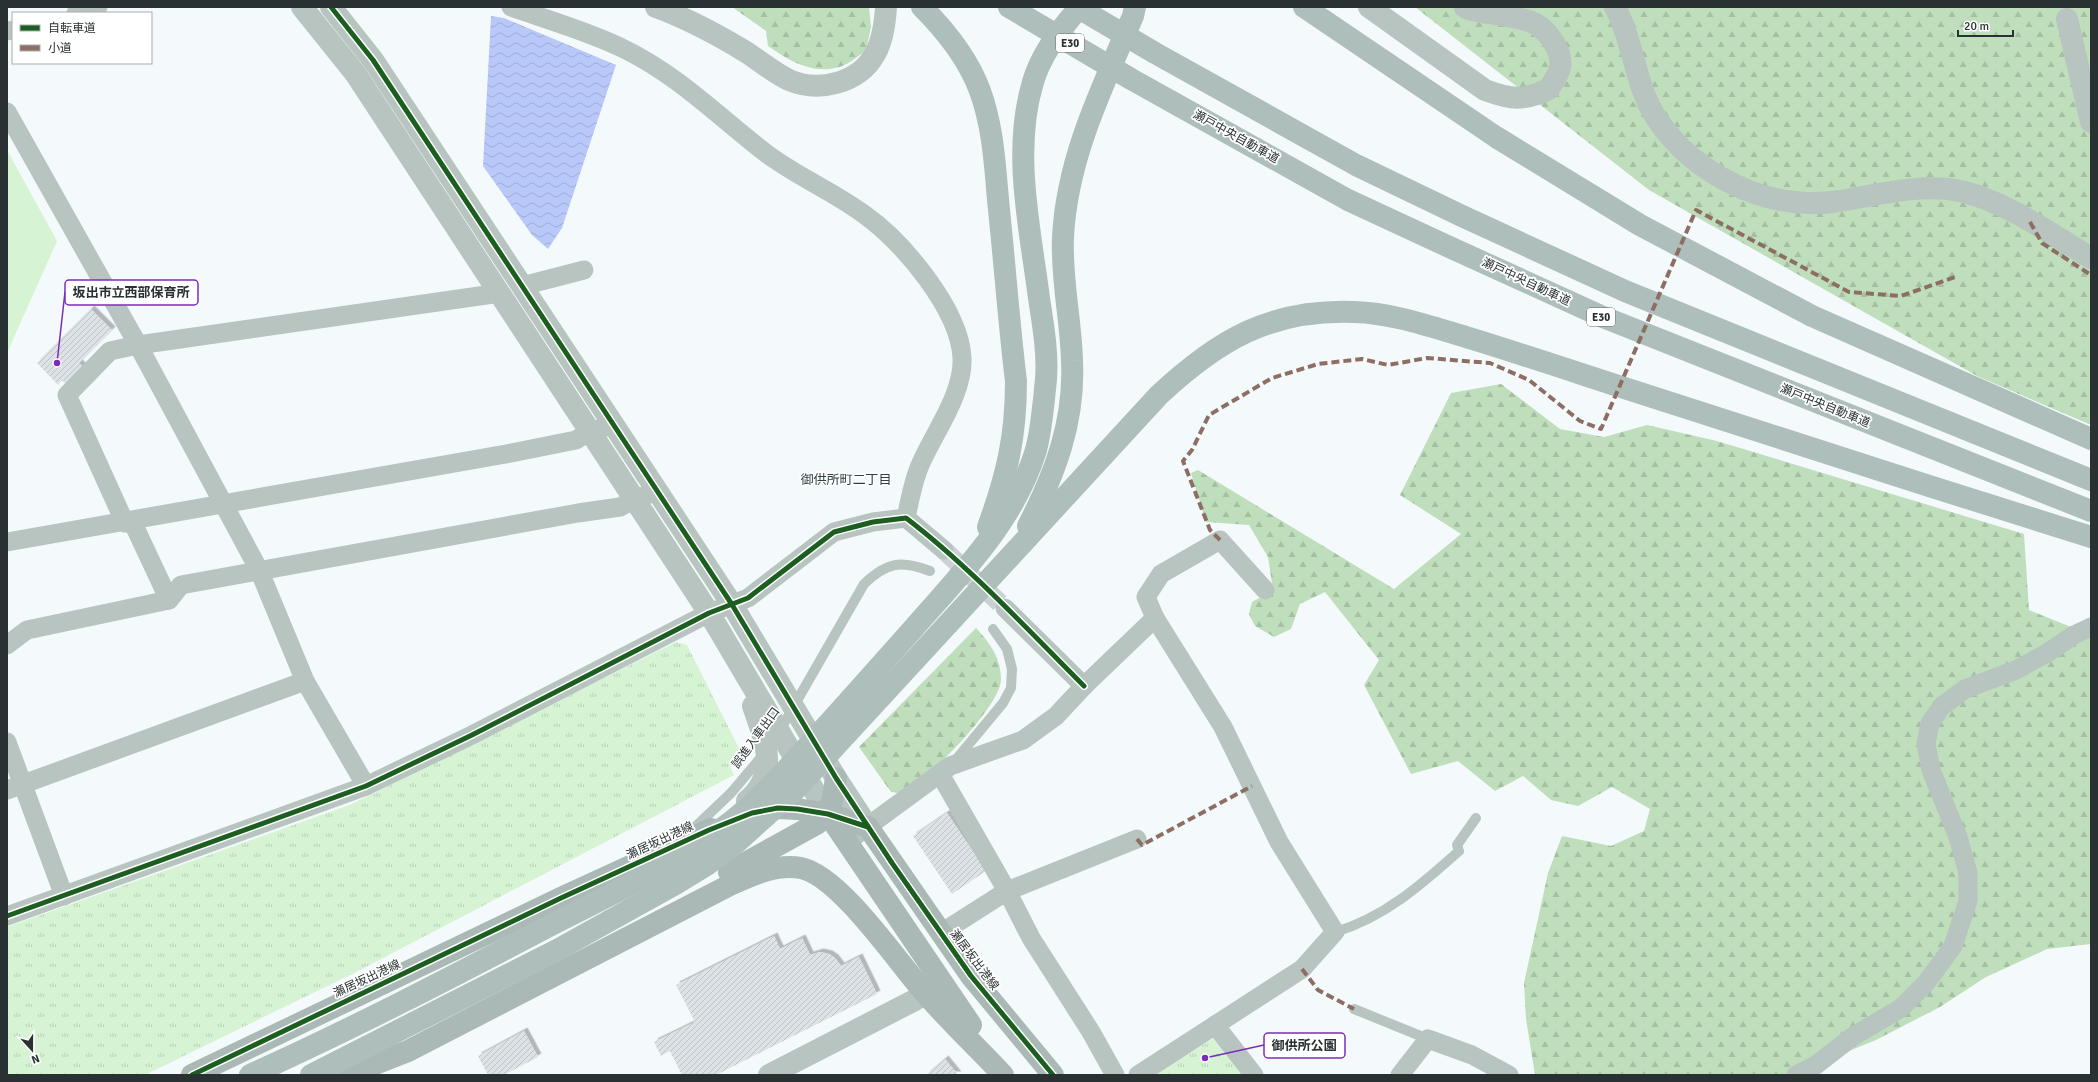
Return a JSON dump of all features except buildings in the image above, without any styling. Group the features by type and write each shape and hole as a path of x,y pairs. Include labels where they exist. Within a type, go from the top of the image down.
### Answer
{"highway":[{"path":"922,7 949,34 965,60 980,90 990,126 995,163 1016,381 1016,418 1010,456 1001,492 978,555"},
{"name":"瀬戸中央自動車道","path":"1009,7 1131,80 1348,200 1603,318 2091,510"},
{"path":"1076,7 1356,166 1597,278 2091,480"},
{"path":"312,1075 557,950 631,910 708,864 737,842 796,789 849,716 978,555 1012,506 1036,451 1046,377 1046,351 1023,159 1026,113 1032,82 1043,56 1065,23 1080,7"},
{"path":"1014,554 1046,492 1065,438 1071,399 1072,362 1063,238 1069,195 1078,150 1090,113 1133,16 1135,7"},
{"path":"1304,7 1496,137 1640,225 1812,316 2091,439"},
{"path":"250,1075 467,969 634,882 699,844 749,807 849,716 1014,554 1159,395 1208,353 1232,338 1262,325 1294,317 1353,312 1382,314 1449,331 1794,444 2091,537"}],"main road":[{"path":"600,951 729,872 818,823 828,814 832,802 836,778"},
{"name":"瀬居坂出港線","path":"192,1075 561,898 709,830 752,813 778,808 797,809 828,814 868,827 971,976 1053,1075"},
{"path":"828,814 934,989 1004,1075"},
{"path":"361,1075 600,951 747,877 778,869 801,868 819,876 837,890 934,989 1007,1075"},
{"path":"347,1075 408,1051"}],"street":[{"path":"80,12 98,7"},
{"path":"302,7 355,74 635,499 709,613 828,814"},
{"path":"331,7 373,60 656,492 731,603 836,778 868,827"},
{"path":"511,7 623,48 669,75 778,162 865,214 890,235 925,278 955,326 962,358 957,390 920,465 906,518"},
{"path":"656,7 670,12 745,52 790,80 809,86 829,85 847,79 863,69 875,54 882,35 886,7"},
{"path":"1369,7 1485,90 1504,97 1520,99 1549,89 1560,67 1558,53 1552,39 1542,28 1530,21 1471,10 1465,7"},
{"path":"1615,7 1628,34 1648,102 1657,119 1688,153 1702,166 1720,178 1750,191 1780,199 1806,203 1832,202 1922,188 1949,189 1974,195 1999,205 2091,258"},
{"path":"2066,13 2091,122"},
{"path":"7,112 138,345 259,570 305,681 366,786"},
{"path":"522,286 584,270"},
{"path":"169,600 67,395 110,351 138,345 500,293"},
{"path":"7,542 129,522 222,503 529,450 576,440 590,431 612,425"},
{"path":"7,645 27,630 169,600 181,585 620,507 635,499 656,492"},
{"path":"7,916 366,786 472,735 709,613 731,603 748,598 834,532 874,522 906,518 944,550"},
{"path":"1138,1075 1302,969 1335,932 1279,842 1223,727 1155,618 1146,596 1161,574 1220,540 1265,590"},
{"path":"1005,608 1084,686"},
{"path":"846,843 945,770 1023,740 1056,716 1084,686 1155,618"},
{"path":"1796,1075 1816,1065 1852,1037 1901,1008 1926,984 1953,946 1968,901 1968,873 1958,837 1930,770 1926,744 1930,723 1942,706 1965,689 2016,670 2091,627"},
{"path":"709,830 749,799 761,785 766,772 768,757 765,741 740,667"},
{"path":"14,787 305,681"},
{"path":"7,742 14,787 64,896"},
{"path":"945,770 1031,938 1091,1032 1115,1075"},
{"path":"941,933 1007,891 1137,839"},
{"path":"770,1075 934,989"},
{"path":"1215,1025 1254,1075"},
{"path":"1400,1075 1428,1039 1472,1055 1509,1075"}],"lane":[{"name":"誤進入車出口","path":"634,882 731,793 756,765 786,721 864,584 877,572 892,565 912,564 930,571"},
{"path":"945,770 1003,703 1011,688 1012,669 1007,649 993,629"},
{"path":"1335,932 1379,914 1409,894 1459,851 1457,845 1476,818"},
{"path":"1354,1009 1428,1039"}],"green space":[{"path":"732,7 869,7 871,27 866,51 839,67 829,69 810,68 785,57 768,46 766,31"},
{"path":"1415,7 2091,7 2091,425 1977,376 1649,190"},
{"path":"7,150 57,241 7,353"},
{"path":"1501,384 1560,429 1604,437 1647,425 1717,441 2024,534 2029,610 2091,635 2091,944 2047,949 1986,977 1940,1007 1876,1040 1790,1075 1535,1075 1526,1019 1524,983 1548,873 1562,836 1611,846 1644,831 1650,809 1612,787 1578,806 1551,800 1523,776 1495,791 1458,761 1411,774 1364,685 1379,660 1325,592 1300,604 1291,629 1274,637 1255,626 1249,614 1252,602 1273,590 1268,557 1249,525 1206,522 1191,473 1198,470 1394,589 1461,534 1400,495 1451,393"},
{"path":"976,628 994,651 999,664 1001,679 995,698 979,721 940,763 902,793 891,792 859,747"},
{"path":"676,642 687,645 745,760 730,767 734,775 362,969 145,1075 7,1075 7,927 352,804"},
{"path":"1214,1038 1244,1075 1153,1075 1209,1041"}],"water":[{"path":"491,16 504,18 616,65 562,228 548,249 532,235 483,166"}],"tunnel":[{"path":"944,550 1005,608"}],"marked path":[{"path":"1220,540 1210,530 1183,461 1192,450 1209,415 1272,378 1318,364 1362,359 1388,365 1427,358 1490,363 1529,380 1580,421 1601,429 1696,210 1849,292 1901,296 1955,277"},
{"path":"2030,222 2042,243 2091,275"},
{"path":"1137,839 1142,845 1252,786"},
{"path":"1302,969 1318,990 1354,1009"}],"cycle path":[{"path":"331,7 373,60 731,603 836,778 892,863 971,976 1053,1075"},
{"path":"7,916 366,786 472,735 709,613 748,598 834,532 873,522 906,518 975,577 1084,686"},
{"path":"192,1075 561,898 709,830 752,813 778,808 797,809 828,814 868,827"}],"place":[{"name":"坂出市立西部保育所","path":"57,363"},
{"name":"御供所公園","path":"1205,1058"}],"district":[{"name":"御供所町二丁目","path":"846,480"}]}
